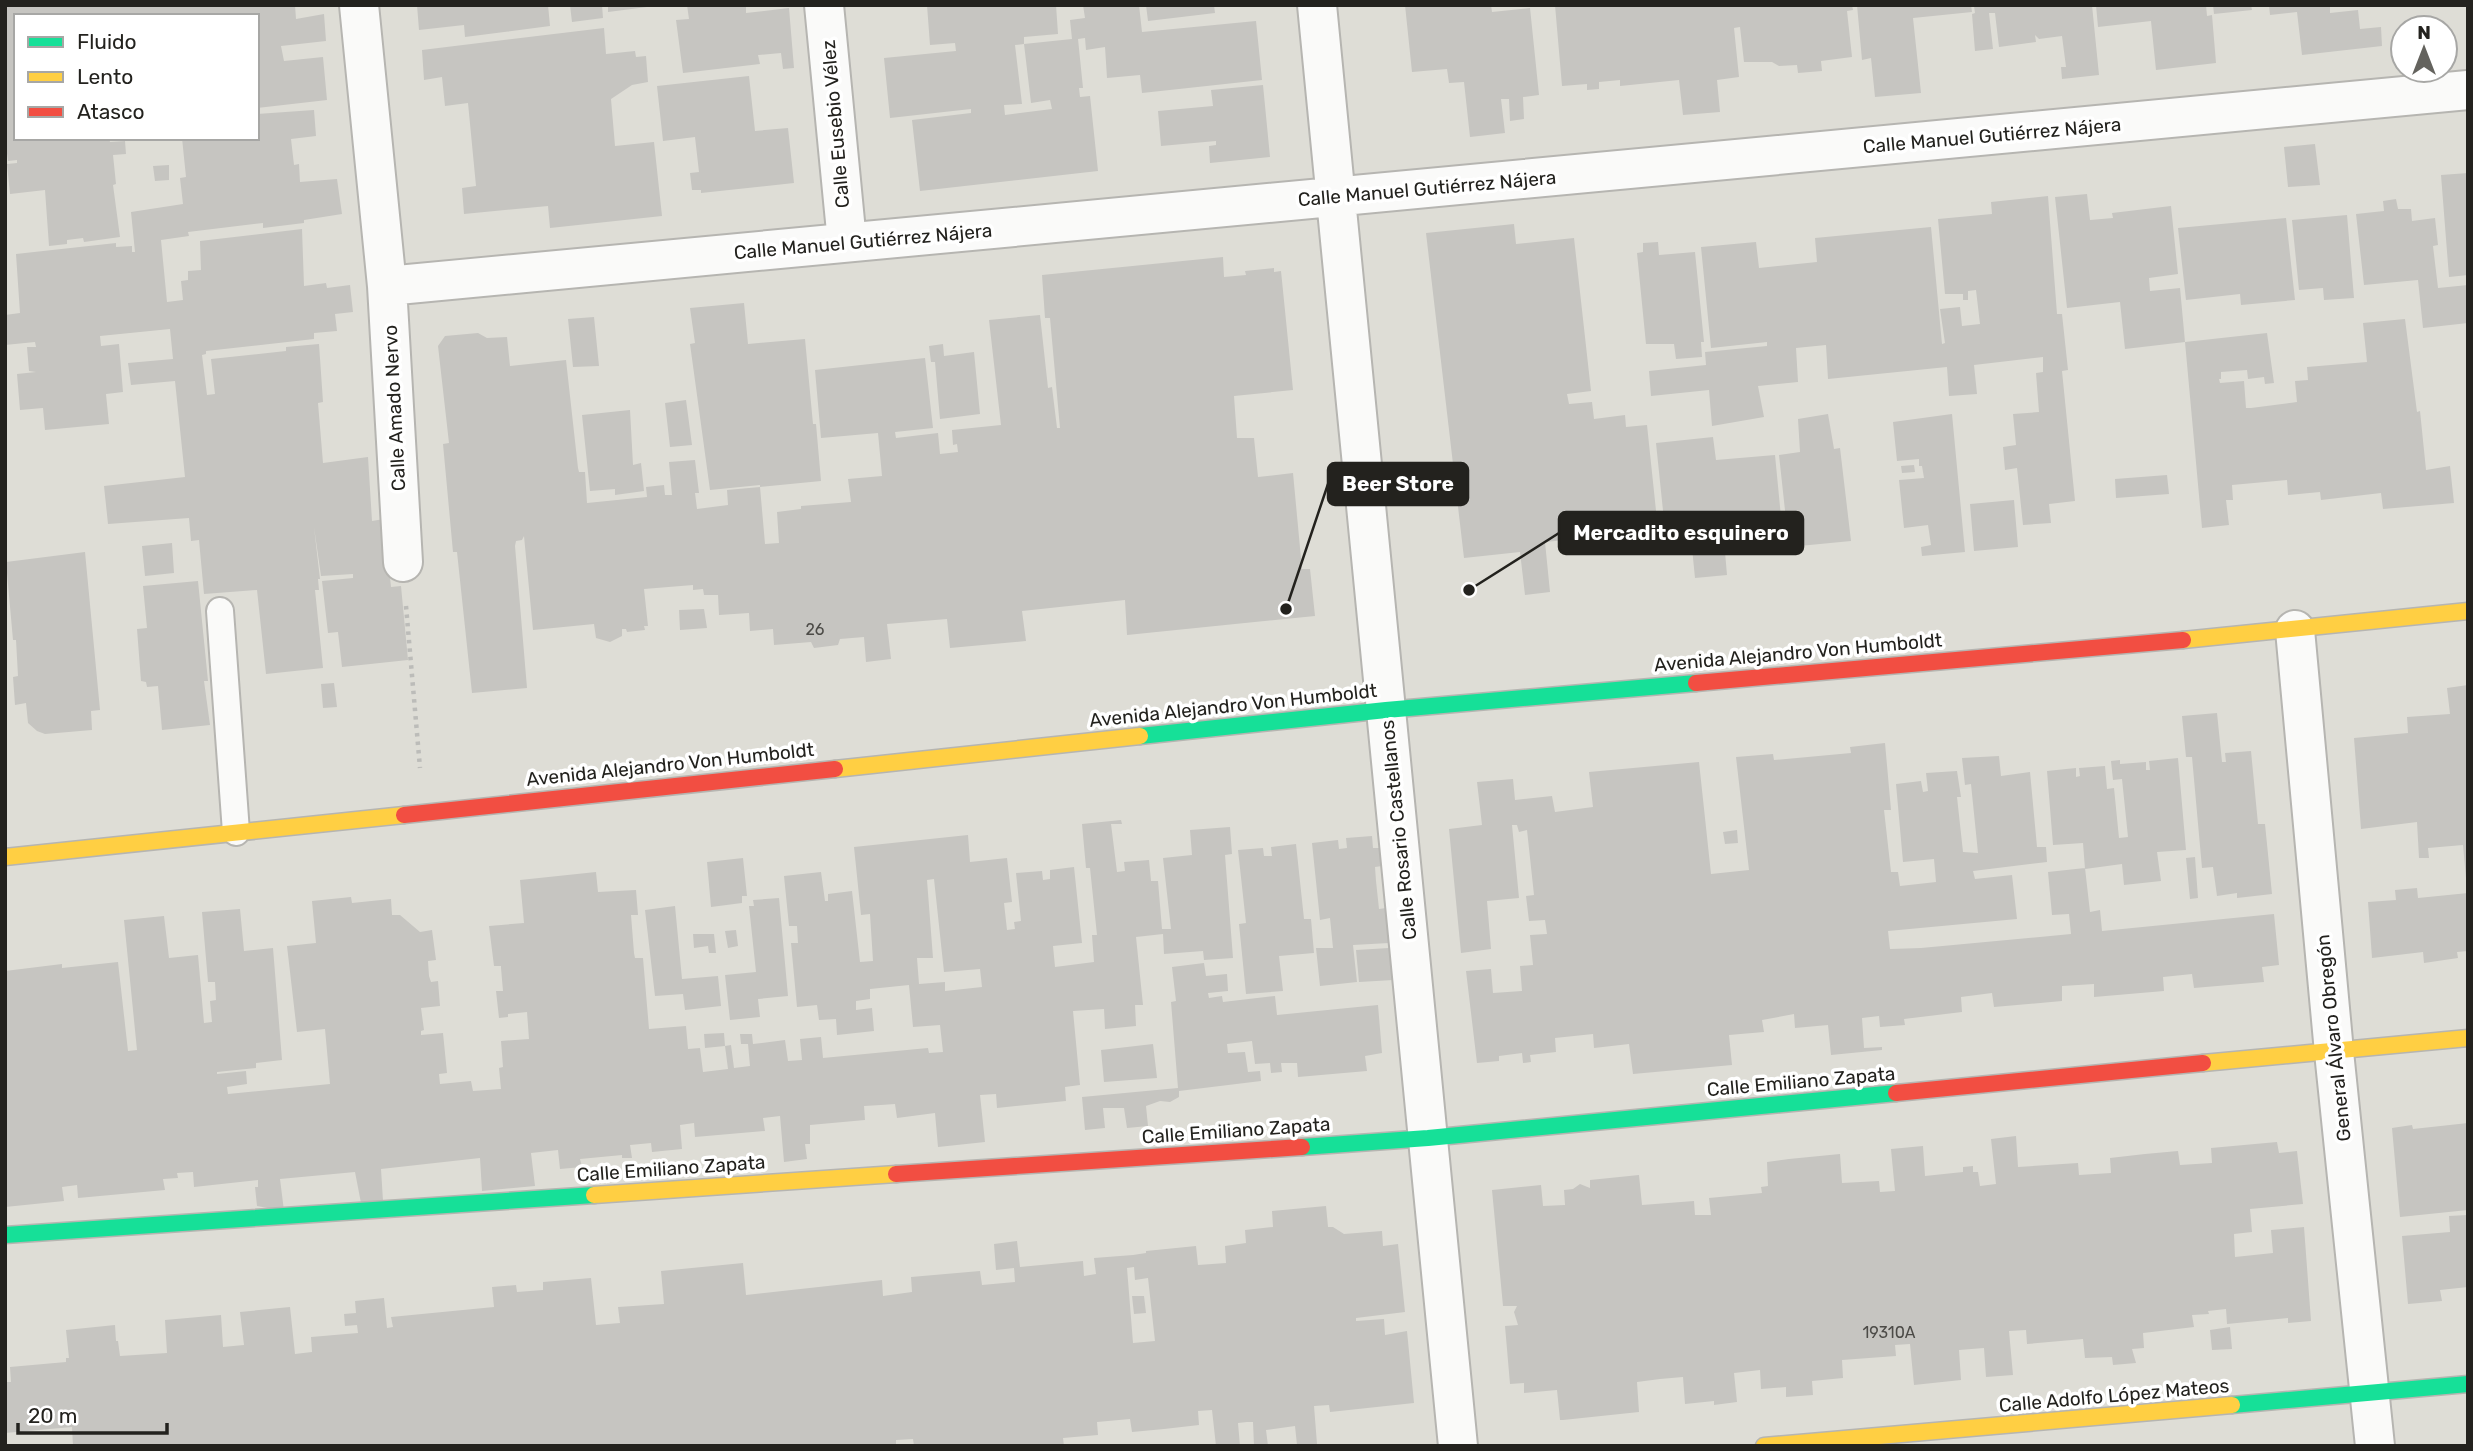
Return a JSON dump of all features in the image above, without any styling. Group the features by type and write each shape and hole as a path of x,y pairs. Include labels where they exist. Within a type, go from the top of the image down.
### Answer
{"street":[{"name":"Calle Amado Nervo","path":"359,5 387,286 403,562"},
{"name":"Calle Eusebio Vélez","path":"824,5 847,242"},
{"name":"Calle Rosario Castellanos","path":"1317,5 1458,1446"},
{"name":"Calle Manuel Gutiérrez Nájera","path":"387,286 2468,90"},
{"name":"Avenida Alejandro Von Humboldt","path":"5,857 1386,709 2295,630 2468,611"},
{"name":"General Álvaro Obregón","path":"2295,630 2334,1052 2375,1446"},
{"name":"Calle Emiliano Zapata","path":"5,1235 1429,1138 2468,1038"},
{"name":"Calle Adolfo López Mateos","path":"1764,1446 2468,1384"}],"lane":[{"path":"220,611 236,832"}],"path":[{"path":"403,562 424,811"}],"building":[{"path":"5,5 295,5 296,19 324,14 326,41 281,46 284,61 323,57 327,100 259,108 259,14 14,14 14,140 125,141 126,154 113,155 116,184 113,185 120,237 84,242 83,238 67,240 67,244 49,246 45,190 10,194 7,164 17,163 17,160 8,161 5,138"},
{"path":"417,5 548,5 550,26 465,37 464,25 419,30"},
{"path":"570,5 602,5 603,18 572,22"},
{"path":"608,5 647,5 647,7 608,12"},
{"path":"687,5 746,5 746,13 789,8 794,68 783,69 781,53 758,55 760,64 683,73 676,20 689,19"},
{"path":"927,5 1056,5 1058,34 1024,37 1024,44 1072,39 1070,20 1085,18 1083,5 1139,5 1142,32 1256,21 1262,80 1142,93 1140,75 1107,78 1105,47 1086,50 1085,38 1078,39 1083,88 1079,88 1080,97 1090,96 1098,171 920,191 912,120 971,113 971,109 890,118 884,58 956,51 955,43 930,45","holes":["1024,44 1031,103 1050,100 1052,109 1005,115 1004,105 1022,104 1015,45"]},
{"path":"1146,5 1214,5 1215,13 1148,21"},
{"path":"1405,5 1491,5 1492,12 1530,8 1539,95 1523,97 1524,119 1510,121 1509,99 1501,99 1505,133 1470,137 1464,82 1449,83 1447,69 1412,72"},
{"path":"1555,5 1852,5 1853,10 1847,11 1852,57 1821,61 1822,71 1798,73 1797,65 1744,62 1740,27 1734,28 1739,77 1717,80 1720,112 1683,115 1679,80 1620,86 1620,80 1599,82 1599,89 1587,90 1587,84 1562,86"},
{"path":"1857,5 1971,5 1972,12 1913,18 1921,93 1875,97 1871,58 1862,60"},
{"path":"2092,5 2099,75 2062,79 2061,67 2066,67 2062,36 2039,39 2035,35 2036,42 1999,47 1995,13 1989,13 1993,49 1975,51 1972,14 1975,13 1974,6"},
{"path":"2096,5 2206,5 2207,16 2212,15 2216,63 2156,70 2151,21 2098,27"},
{"path":"2213,5 2251,5 2252,10 2214,14"},
{"path":"2269,5 2330,5 2330,13 2358,10 2360,29 2381,27 2382,46 2302,55 2297,12 2270,15"},
{"path":"604,28 606,54 635,51 636,57 646,56 648,82 632,85 611,99 615,146 654,142 662,216 550,228 548,206 464,214 462,188 476,186 468,103 445,106 442,77 424,80 422,50"},
{"path":"749,76 755,131 788,128 794,183 701,193 701,190 692,190 690,173 699,172 695,137 663,141 657,86"},
{"path":"1263,85 1270,157 1210,163 1209,146 1216,145 1216,141 1161,146 1158,111 1213,106 1211,90"},
{"path":"314,110 316,136 291,139 294,165 299,164 300,182 337,179 342,214 304,220 304,223 263,228 263,223 188,232 189,236 161,240 167,302 183,300 181,281 188,280 188,271 201,270 200,241 302,229 304,286 326,283 327,288 350,285 353,312 335,314 337,331 314,333 314,339 206,351 206,354 202,355 207,395 215,394 211,359 286,351 286,347 319,344 323,402 318,403 323,463 368,457 372,521 384,519 391,587 401,586 408,660 342,667 338,632 328,633 322,581 353,578 353,574 321,576 314,527 320,579 319,590 315,590 323,668 266,674 257,590 204,594 199,540 191,541 189,518 108,524 104,486 185,477 175,381 131,385 128,363 173,359 170,329 100,336 101,346 119,344 123,392 106,394 109,424 45,430 43,408 20,410 17,374 36,372 29,371 27,347 36,347 35,342 5,345 5,315 20,313 16,254 116,243 116,247 132,246 132,252 135,252 131,212 183,204 180,178 186,177 182,140 259,140 259,114"},
{"path":"2315,144 2320,185 2288,187 2284,147"},
{"path":"169,165 169,180 155,181 153,166"},
{"path":"2468,173 2468,275 2449,277 2441,175"},
{"path":"2087,194 2090,220 2113,218 2112,213 2171,206 2178,274 2149,278 2150,291 2180,288 2185,342 2125,349 2120,302 2067,308 2055,197"},
{"path":"2048,196 2057,314 2062,314 2068,370 2062,371 2075,501 2049,504 2051,523 2023,525 2017,468 2005,470 2003,447 2016,445 2013,414 2039,412 2036,373 2043,372 2043,357 1974,365 1977,394 1949,396 1947,367 1828,379 1826,345 1796,348 1798,382 1758,386 1764,417 1712,426 1709,390 1651,396 1649,371 1706,365 1705,352 1767,346 1767,342 1711,348 1701,247 1756,242 1759,268 1817,262 1815,238 1931,227 1942,344 1945,343 1940,309 1960,307 1962,326 1980,324 1976,290 1968,291 1968,300 1963,300 1963,294 1945,294 1938,219 1992,214 1991,202"},
{"path":"2396,199 2398,209 2411,209 2412,221 2435,218 2438,245 2433,246 2438,288 2468,285 2468,323 2423,328 2418,280 2364,285 2356,214 2384,211 2383,201"},
{"path":"2347,215 2354,298 2324,300 2323,288 2299,290 2292,220"},
{"path":"2286,218 2295,300 2241,305 2240,294 2186,300 2178,228"},
{"path":"1514,224 1516,244 1574,238 1591,391 1567,394 1569,404 1592,402 1594,419 1625,415 1626,427 1647,425 1659,539 1608,547 1606,536 1545,542 1550,592 1525,595 1520,552 1464,558 1426,233"},
{"path":"1658,242 1659,255 1695,252 1704,342 1701,342 1702,357 1676,359 1674,344 1646,344 1637,253 1643,252 1643,243"},
{"path":"1223,257 1224,277 1246,275 1245,271 1274,268 1274,272 1281,271 1293,390 1234,396 1237,438 1254,438 1258,477 1293,473 1302,569 1310,569 1315,616 1127,635 1125,600 1022,611 1026,641 950,648 947,619 887,624 891,659 866,662 864,637 840,639 838,645 814,648 811,642 774,645 773,629 750,631 749,613 719,615 718,595 704,595 703,589 693,590 693,585 644,589 648,626 644,626 645,630 627,632 622,629 622,636 610,642 596,638 594,624 533,630 524,536 522,540 516,541 515,546 527,688 472,693 457,552 453,552 443,444 449,443 438,346 445,336 478,333 487,338 507,337 510,366 566,360 578,468 579,472 585,472 587,503 647,497 646,487 664,485 665,495 672,495 669,462 695,460 699,493 695,493 697,509 728,505 727,490 760,487 765,544 779,543 777,512 801,509 801,506 851,502 848,479 882,476 878,433 821,438 815,370 925,358 933,428 895,432 896,438 938,433 940,454 958,452 957,444 953,445 952,430 1001,425 989,320 1040,315 1048,388 1052,387 1057,428 1060,428 1050,318 1045,318 1042,275"},
{"path":"744,303 748,344 805,339 821,481 710,490 690,344 695,343 690,308"},
{"path":"594,317 599,366 573,367 568,319"},
{"path":"2405,319 2417,412 2420,411 2426,470 2450,466 2454,503 2383,509 2381,493 2321,500 2320,492 2288,495 2287,480 2232,485 2233,500 2226,500 2229,525 2202,528 2185,342 2267,333 2274,383 2265,384 2264,377 2248,379 2247,370 2221,372 2219,379 2220,383 2244,381 2246,408 2251,408 2297,402 2295,381 2308,380 2307,367 2367,362 2363,323"},
{"path":"943,344 944,356 974,352 980,414 940,419 935,362 931,362 929,346"},
{"path":"686,400 692,445 670,447 665,403"},
{"path":"630,410 633,465 641,463 644,491 615,495 615,489 590,491 582,415"},
{"path":"1828,414 1834,449 1840,448 1851,541 1789,547 1779,455 1800,452 1798,419"},
{"path":"1952,414 1965,552 1922,556 1921,547 1931,545 1928,525 1904,528 1899,480 1924,478 1922,466 1919,466 1919,459 1897,461 1893,422"},
{"path":"1713,437 1716,460 1775,455 1784,548 1725,552 1727,575 1695,578 1692,548 1667,549 1656,443"},
{"path":"1914,465 1915,472 1902,473 1901,466"},
{"path":"2167,475 2169,494 2116,498 2115,479"},
{"path":"2014,500 2018,547 1974,551 1970,504"},
{"path":"172,543 174,573 145,576 142,546"},
{"path":"85,552 100,710 91,711 92,730 45,734 28,723 26,703 15,705 13,677 18,676 16,640 13,640 6,562"},
{"path":"198,581 208,681 204,681 210,725 162,730 158,686 147,687 146,682 141,681 137,629 147,628 143,586"},
{"path":"704,609 707,628 680,630 679,610"},
{"path":"334,683 337,707 323,708 321,684"},
{"path":"2468,685 2466,878 2463,845 2428,848 2429,858 2419,858 2417,822 2361,829 2354,738 2408,733 2407,717 2450,714 2447,688"},
{"path":"2217,713 2222,762 2226,762 2225,753 2251,751 2258,824 2265,824 2272,894 2237,898 2237,893 2217,896 2213,867 2202,868 2192,757 2186,757 2182,716"},
{"path":"1885,743 1891,810 1884,810 1891,872 1898,872 1900,886 1936,882 1934,859 1903,862 1896,784 1921,781 1923,792 1928,791 1926,773 1957,771 1963,852 1978,853 1971,784 1965,785 1962,758 1999,756 2001,776 2030,772 2037,847 2046,847 2047,862 1973,871 1975,879 2012,875 2017,919 1888,931 1890,949 2071,934 2069,914 2052,915 2048,872 2085,868 2090,912 2100,910 2102,931 2274,914 2279,965 2262,967 2264,982 2194,988 2192,974 2163,977 2164,991 2094,997 2094,984 2062,986 2062,1001 1994,1007 1992,993 1961,997 1962,1012 1904,1019 1905,1025 1880,1027 1879,1016 1862,1018 1864,1048 1882,1047 1882,1050 1831,1055 1828,1025 1795,1028 1794,1014 1762,1020 1764,1032 1729,1035 1732,1065 1633,1074 1629,1044 1594,1048 1593,1034 1555,1038 1556,1052 1530,1055 1531,1062 1523,1063 1522,1053 1499,1056 1499,1061 1477,1063 1466,971 1491,969 1493,993 1522,991 1520,966 1533,965 1530,935 1547,934 1545,920 1529,921 1526,896 1534,895 1527,830 1519,832 1517,825 1512,825 1519,898 1487,901 1491,949 1461,953 1449,829 1482,825 1477,782 1513,779 1515,800 1552,796 1555,812 1593,807 1589,772 1699,762 1711,874 1749,870 1736,757 1773,754 1774,760 1851,753 1850,747"},
{"path":"2178,758 2186,850 2157,852 2161,881 2124,885 2122,864 2085,869 2083,843 2053,845 2047,771 2076,768 2076,777 2080,776 2079,768 2105,766 2107,789 2114,788 2119,838 2128,837 2122,779 2113,780 2111,761 2120,760 2120,764 2146,762 2146,770 2150,770 2149,761"},
{"path":"1121,820 1122,824 1111,824 1117,872 1125,871 1124,862 1149,860 1151,881 1158,881 1162,929 1171,929 1163,858 1192,855 1190,830 1230,827 1232,854 1225,855 1233,958 1204,960 1203,951 1164,954 1163,934 1136,937 1143,1005 1135,1005 1136,1026 1105,1029 1104,1009 1073,1011 1080,1085 1065,1087 1066,1101 997,1108 996,1094 980,1095 985,1142 938,1147 935,1113 897,1118 895,1104 864,1106 865,1120 810,1125 810,1144 805,1144 807,1159 784,1162 780,1116 763,1118 765,1131 695,1137 694,1123 680,1125 682,1149 652,1152 651,1143 630,1145 632,1158 622,1158 622,1155 580,1159 582,1167 560,1169 558,1150 531,1153 535,1186 482,1191 480,1158 381,1169 383,1201 361,1203 355,1172 280,1179 284,1211 257,1206 255,1187 258,1187 258,1180 194,1187 193,1172 177,1173 178,1178 163,1179 165,1190 78,1198 77,1185 62,1187 64,1201 5,1207 5,971 62,964 62,968 118,962 128,1051 137,1050 124,920 164,916 169,958 198,955 204,1023 212,1022 210,1001 216,1000 215,982 208,982 202,912 240,909 244,951 273,948 282,1060 256,1063 256,1068 217,1072 246,1071 247,1084 227,1087 228,1094 330,1084 325,1029 297,1032 287,946 316,943 312,901 351,897 352,903 391,899 392,915 400,915 420,932 432,930 436,960 428,961 429,976 431,982 438,981 440,1006 421,1008 424,1030 421,1035 443,1033 447,1073 439,1074 440,1084 471,1081 473,1091 501,1089 501,1041 529,1039 527,1012 499,1018 496,991 503,991 501,966 494,966 489,926 524,923 520,880 596,872 598,892 636,890 638,915 631,915 634,953 635,958 643,958 649,1029 686,1026 688,1049 700,1048 703,1072 728,1069 725,1046 731,1045 734,1068 750,1066 748,1044 741,1044 740,1034 752,1034 753,1044 785,1040 788,1061 802,1060 800,1039 821,1037 823,1058 928,1048 929,1053 943,1052 940,1025 913,1027 909,985 870,989 870,999 856,1001 856,1010 872,1008 874,1031 837,1035 836,1019 819,1020 817,1005 797,1007 791,943 798,943 797,926 789,926 784,876 821,872 825,901 828,901 828,894 852,891 860,962 873,961 870,914 861,915 854,847 968,835 970,862 1007,858 1012,902 1004,903 1007,930 1015,929 1014,922 1021,921 1016,873 1042,871 1043,880 1050,879 1050,870 1074,867 1082,943 1053,946 1055,967 1094,962 1092,935 1097,935 1082,824","holes":["934,879 944,972 980,969 982,987 945,991 945,982 919,984 917,958 933,958 927,880"]},
{"path":"1737,830 1738,843 1725,844 1723,832"},
{"path":"1372,836 1373,848 1379,848 1382,866 1375,867 1376,881 1379,909 1386,908 1389,943 1353,945 1357,982 1320,986 1316,948 1333,948 1330,918 1320,920 1312,843 1338,840 1339,849 1347,848 1346,838"},
{"path":"1296,844 1304,919 1311,919 1314,953 1279,956 1283,991 1246,994 1239,924 1246,923 1238,850 1263,848 1264,856 1272,856 1271,847"},
{"path":"2195,857 2198,898 2190,899 2186,858"},
{"path":"743,858 747,896 742,896 742,903 711,907 707,862"},
{"path":"2417,888 2418,898 2468,893 2468,951 2457,952 2458,958 2424,963 2423,952 2372,958 2368,902 2396,900 2395,890"},
{"path":"779,898 788,996 758,999 760,1017 730,1020 725,975 756,972 749,906 754,906 753,900"},
{"path":"675,906 682,979 718,976 721,1006 685,1010 683,994 655,996 645,910"},
{"path":"736,930 738,946 728,948 725,931"},
{"path":"693,934 714,934 716,953 709,953 708,946 694,948"},
{"path":"1389,948 1393,980 1359,982 1356,950"},
{"path":"1204,963 1206,976 1227,974 1228,991 1208,993 1209,998 1222,996 1223,1002 1275,996 1277,1015 1378,1005 1382,1053 1365,1056 1367,1071 1298,1077 1297,1063 1281,1063 1282,1072 1271,1073 1270,1063 1255,1064 1252,1041 1227,1044 1228,1053 1245,1052 1248,1072 1260,1071 1261,1081 1179,1091 1179,1097 1170,1102 1160,1101 1146,1106 1148,1126 1127,1128 1124,1108 1103,1108 1105,1128 1085,1130 1082,1097 1178,1088 1171,1002 1176,1001 1172,967"},
{"path":"724,1033 725,1046 705,1048 704,1034"},
{"path":"1153,1044 1157,1078 1104,1082 1101,1050"},
{"path":"2468,1123 2468,1210 2400,1217 2392,1128 2412,1125 2413,1129"},
{"path":"2016,1136 2018,1167 2078,1163 2079,1175 2111,1173 2110,1158 2145,1154 2178,1151 2180,1165 2212,1163 2211,1148 2277,1142 2279,1153 2297,1151 2303,1204 2250,1209 2252,1232 2234,1234 2235,1257 2273,1253 2271,1230 2304,1227 2311,1321 2288,1323 2288,1318 2227,1324 2226,1309 2208,1311 2209,1314 2192,1315 2194,1327 2143,1333 2144,1348 2132,1349 2136,1363 2113,1365 2112,1357 2085,1358 2083,1339 2027,1344 2026,1330 2009,1331 2013,1375 1986,1377 1984,1348 1959,1350 1961,1380 1914,1385 1910,1344 1895,1345 1896,1356 1842,1360 1843,1378 1812,1381 1813,1395 1786,1397 1786,1387 1761,1389 1760,1370 1734,1373 1737,1402 1714,1405 1714,1401 1685,1404 1683,1377 1660,1379 1637,1382 1639,1412 1563,1420 1560,1420 1557,1390 1524,1393 1524,1383 1510,1384 1505,1326 1518,1325 1514,1312 1517,1306 1503,1306 1492,1190 1541,1185 1543,1206 1565,1205 1564,1190 1573,1189 1580,1184 1590,1188 1590,1180 1639,1175 1642,1205 1694,1201 1695,1215 1711,1215 1709,1198 1762,1193 1761,1187 1768,1186 1767,1162 1789,1159 1840,1154 1842,1183 1879,1181 1880,1192 1895,1191 1891,1149 1923,1146 1925,1176 1963,1172 1963,1167 1973,1166 1973,1172 1978,1172 1980,1186 1996,1184 1991,1139"},
{"path":"1326,1206 1328,1227 1344,1234 1382,1231 1383,1246 1398,1244 1405,1312 1356,1318 1356,1321 1384,1319 1385,1335 1407,1331 1414,1403 1330,1412 1329,1405 1314,1406 1317,1444 1297,1445 1295,1426 1266,1430 1268,1446 1254,1446 1253,1422 1247,1422 1238,1423 1240,1446 1216,1446 1212,1410 1198,1411 1199,1425 1164,1429 1132,1432 1130,1419 1097,1422 1098,1435 1063,1438 1064,1446 914,1446 913,1439 896,1440 896,1446 73,1446 72,1427 5,1433 5,1382 11,1382 10,1367 66,1362 66,1358 69,1358 66,1330 115,1325 120,1356 167,1353 165,1320 221,1315 223,1347 244,1345 240,1312 290,1307 295,1354 312,1352 311,1337 358,1333 357,1325 345,1326 344,1314 356,1313 355,1301 384,1298 387,1328 393,1327 391,1317 494,1307 492,1287 516,1285 517,1292 543,1290 543,1282 591,1278 596,1325 620,1323 618,1307 664,1304 661,1271 743,1263 746,1295 882,1280 883,1296 912,1292 911,1277 980,1271 982,1285 1015,1282 1014,1268 996,1270 994,1244 1017,1241 1020,1267 1083,1261 1084,1276 1096,1274 1094,1258 1196,1246 1198,1265 1226,1263 1225,1246 1246,1243 1245,1230 1273,1227 1272,1211","holes":["1134,1267 1135,1280 1148,1278 1155,1341 1133,1343 1127,1268"]},
{"path":"2467,1215 2468,1287 2440,1290 2442,1301 2408,1304 2402,1236 2450,1232 2449,1216"},
{"path":"1132,1296 1144,1296 1146,1313 1134,1314"},
{"path":"2230,1327 2232,1349 2212,1350 2210,1330"}],"traffic: fast":[{"path":"1140,736 1386,710 1696,683"},
{"path":"1302,1147 1428,1138 1896,1093"},
{"path":"5,1235 594,1195"},
{"path":"2232,1405 2468,1384"}],"traffic: slow":[{"path":"2183,640 2468,611"},
{"path":"835,769 1140,736"},
{"path":"5,857 404,815"},
{"path":"2203,1063 2468,1038"},
{"path":"594,1195 896,1174"},
{"path":"1764,1446 2232,1405"}],"traffic: jam":[{"path":"1696,683 2183,640"},
{"path":"404,815 835,769"},
{"path":"1896,1093 2203,1063"},
{"path":"896,1174 1302,1147"}],"place":[{"name":"Mercadito esquinero","path":"1469,590"},
{"name":"Beer Store","path":"1286,609"}]}
